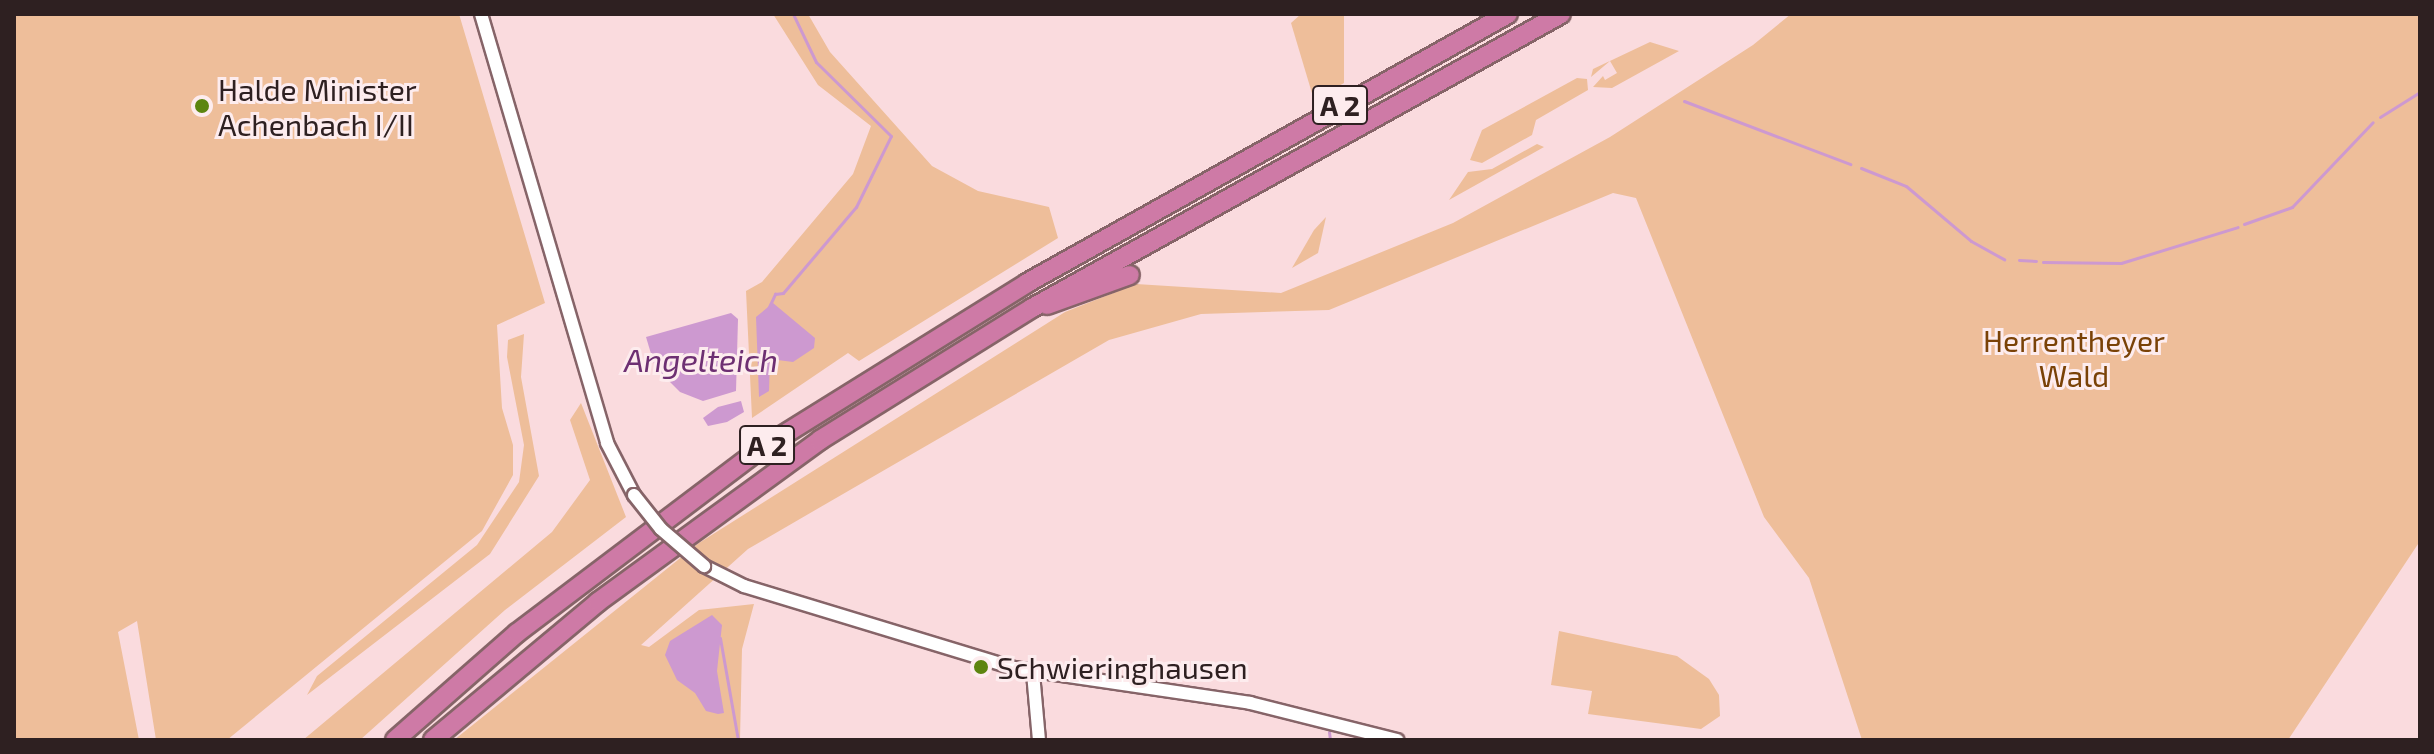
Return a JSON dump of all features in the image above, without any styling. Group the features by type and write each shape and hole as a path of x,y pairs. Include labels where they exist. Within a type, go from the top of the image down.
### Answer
{"highway":[{"name":"A 2","path":"395,740 517,633 756,452 1027,283 1508,14"},
{"name":"A 2","path":"433,740 538,649 692,529 820,440 1032,308 1561,14"},
{"path":"1032,308 1073,300 1130,275"}],"street":[{"path":"481,14 607,443 634,495 661,529 704,566 771,595 1033,673 1250,703 1397,740"},
{"path":"1033,673 1039,740"}],"green space":[{"path":"14,14 459,14 545,303 497,325 502,408 513,445 513,475 482,531 227,740 156,740 137,621 118,632 139,740 14,740"},
{"path":"773,14 808,14 830,52 932,166 978,191 1049,207 1058,238 859,361 848,353 752,418 746,291 762,282 853,174 871,126 818,85"},
{"path":"1301,14 1344,14 1344,83 1314,100 1291,23"},
{"name":"Herrentheyer Wald","path":"1791,14 2420,14 2420,541 2288,740 1862,740 1809,578 1764,517 1636,198 1613,193 1329,310 1201,314 1109,340 748,549 641,645 649,647 699,610 754,604 742,649 740,740 454,740 699,543 1065,312 1136,284 1281,293 1453,223 1610,137 1753,45"},
{"path":"1650,42 1679,51 1612,88 1593,87 1603,76 1605,80 1617,73 1610,61 1591,77 1593,69"},
{"path":"1577,78 1587,79 1588,90 1536,120 1532,135 1482,163 1470,160 1482,130"},
{"path":"1537,144 1544,147 1449,200 1468,172 1492,169"},
{"path":"1326,217 1318,253 1292,268 1314,230"},
{"path":"524,334 521,377 539,476 490,554 307,695 317,676 477,545 519,482 524,445 507,357 508,340"},
{"path":"581,403 626,517 505,610 360,740 303,740 552,532 590,480 570,420"},
{"path":"1559,631 1677,656 1709,679 1719,695 1720,716 1701,729 1588,714 1592,691 1551,685"}],"water":[{"path":"773,303 815,338 814,348 793,362 770,359 769,391 759,397 756,317"},
{"name":"Angelteich","path":"731,313 738,319 736,391 703,401 680,392 655,367 646,337"},
{"path":"741,401 744,412 727,422 708,426 703,418 718,407"},
{"path":"712,615 722,625 717,671 724,713 718,714 706,711 695,693 677,680 665,655 670,641"}],"waterway":[{"path":"768,309 775,294 783,293 856,207 891,136 816,62 793,14"},
{"path":"2380,117 2420,92"},
{"path":"1684,101 1850,164"},
{"path":"2244,224 2292,207 2373,122"},
{"path":"1861,168 1906,186 1971,241 2004,259"},
{"path":"2043,262 2121,263 2238,227"},
{"path":"2019,260 2036,261"},
{"path":"720,638 738,740"},
{"path":"1329,732 1330,740"}],"place":[{"name":"Halde Minister Achenbach I/II","path":"202,106"},
{"name":"Schwieringhausen","path":"981,667"}]}
